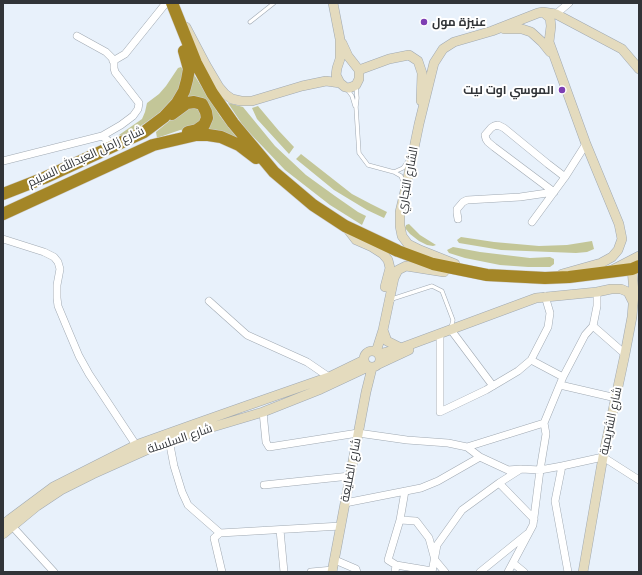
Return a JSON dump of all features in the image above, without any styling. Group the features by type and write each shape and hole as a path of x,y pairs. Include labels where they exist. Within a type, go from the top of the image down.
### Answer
{"highway":[{"name":"شارع زامل العبدالله السليم","path":"3,194 44,178 144,132 164,117 177,103 188,80 189,69 172,3"},
{"path":"172,3 196,63 212,93 232,123 274,172 313,205 345,226 398,251 432,264 487,275 545,278 635,268"},
{"path":"144,132 158,125 187,103 194,102 202,104 207,118 204,125 197,130 173,135 153,145"},
{"name":"شارع زامل العبدالله السليم","path":"3,214 153,145 196,135 208,135 222,138 239,145 274,172"}],"street":[{"path":"113,61 125,54 166,3"},
{"path":"172,3 219,86 225,94 232,99 240,101 252,101 302,86 326,81 349,88 356,85 359,79 359,70 348,56 340,39"},
{"path":"333,3 340,39 340,59 336,75 343,85"},
{"path":"556,14 569,3"},
{"path":"543,12 550,18 551,26 549,42 586,144 619,224 622,239 618,250 612,257 601,263 545,278"},
{"path":"419,124 434,63 442,49 454,42 492,31 538,13 543,12 556,14 622,49 639,69"},
{"path":"492,31 510,28 522,29 531,32 542,42 556,61"},
{"path":"3,161 102,136 133,116 138,109 139,103 115,72 112,58 106,52 77,36"},
{"path":"359,70 389,59 410,55 418,61 422,73 419,124"},
{"name":"الشارع التجاري","path":"419,124 400,212 402,236 408,244 420,250 448,262 487,275"},
{"path":"554,192 494,147 488,142 485,135 494,126 498,125 504,128 565,177"},
{"path":"102,136 115,146"},
{"path":"532,222 565,177 586,144"},
{"path":"458,219 457,209 467,200 520,197 554,192"},
{"path":"345,226 356,240 383,254 388,260 390,268 376,352 381,359 371,365"},
{"path":"3,239 44,252 54,257 58,262 60,269 57,285 58,306 79,356 89,374 136,445"},
{"path":"608,272 639,256"},
{"path":"376,352 384,326 394,278 398,270 406,266 444,272 487,275"},
{"name":"شارع الشريمية","path":"583,572 603,457 632,317 635,268"},
{"path":"371,365 364,356 366,353 400,348 536,298 621,289 628,292 633,302"},
{"path":"508,572 533,525 546,434 544,423 560,385 585,335 593,326 598,292"},
{"path":"440,334 440,412 493,386 518,371 531,360 548,328 550,313 545,296"},
{"path":"209,301 247,335 307,362 329,377"},
{"path":"384,326 387,341 400,348"},
{"path":"593,326 625,354"},
{"path":"451,330 493,386"},
{"path":"371,365 418,346 440,334"},
{"path":"531,360 564,377"},
{"name":"شارع السلسلة","path":"8,526 61,490 169,440 263,412 321,389 371,365"},
{"name":"شارع السلسلة","path":"3,534 10,519 53,487 136,445 329,377 371,365"},
{"name":"شارع الضليعة","path":"333,571 371,365"},
{"path":"560,385 616,398"},
{"path":"263,412 266,442 269,447 358,433 408,440 448,443 467,448 480,457 508,470 540,470 603,457 639,480"},
{"path":"467,448 544,423"},
{"path":"169,440 174,466 182,492 188,505 220,533"},
{"path":"345,503 420,488 438,481 480,457"},
{"path":"562,466 556,501 568,572"},
{"path":"405,491 400,520 388,560 396,569 432,572 438,545 462,510 521,469"},
{"path":"264,486 350,476"},
{"path":"499,483 534,519"},
{"path":"400,520 416,521 429,538 435,560 445,572"},
{"path":"8,526 54,572"},
{"path":"222,572 214,538 220,533 341,526"},
{"path":"280,530 284,572"},
{"path":"480,572 530,532"},
{"path":"335,560 356,570 357,572"},
{"path":"513,563 524,572"},
{"path":"310,572 333,571"}],"lane":[{"path":"250,22 274,3"},
{"path":"343,85 352,96 356,107"},
{"path":"356,85 359,154 368,165 394,172 401,176 406,187"},
{"path":"394,172 403,168 412,156"},
{"path":"384,326 388,318 392,299 432,286 442,291 453,320 451,330"}],"green space":[{"path":"181,67 183,70 183,80 178,92 166,107 154,117 123,137 119,135 142,119 147,103 159,94 178,68"},
{"path":"193,73 220,116 239,140 202,130 211,110 182,103"},
{"path":"228,103 243,107 275,146 306,175 358,212 366,216 362,225 330,205 285,170 244,127"},
{"path":"192,106 200,110 203,118 193,128 180,130 157,138 156,132 179,113"},
{"path":"258,106 294,147 289,154 257,119 252,108"},
{"path":"301,154 352,194 387,212 384,218 367,210 334,190 296,159"},
{"path":"409,224 420,235 436,245 427,245 410,234 405,228 406,225"},
{"path":"461,237 539,246 567,245 592,241 594,249 587,252 576,253 501,250 459,243 457,240"},
{"path":"453,247 530,258 550,257 554,259 554,264 550,267 500,265 465,258 449,253 447,250"}],"place":[{"name":"عنيزة مول","path":"424,22"},
{"name":"الموسي اوت ليت","path":"562,90"}]}
